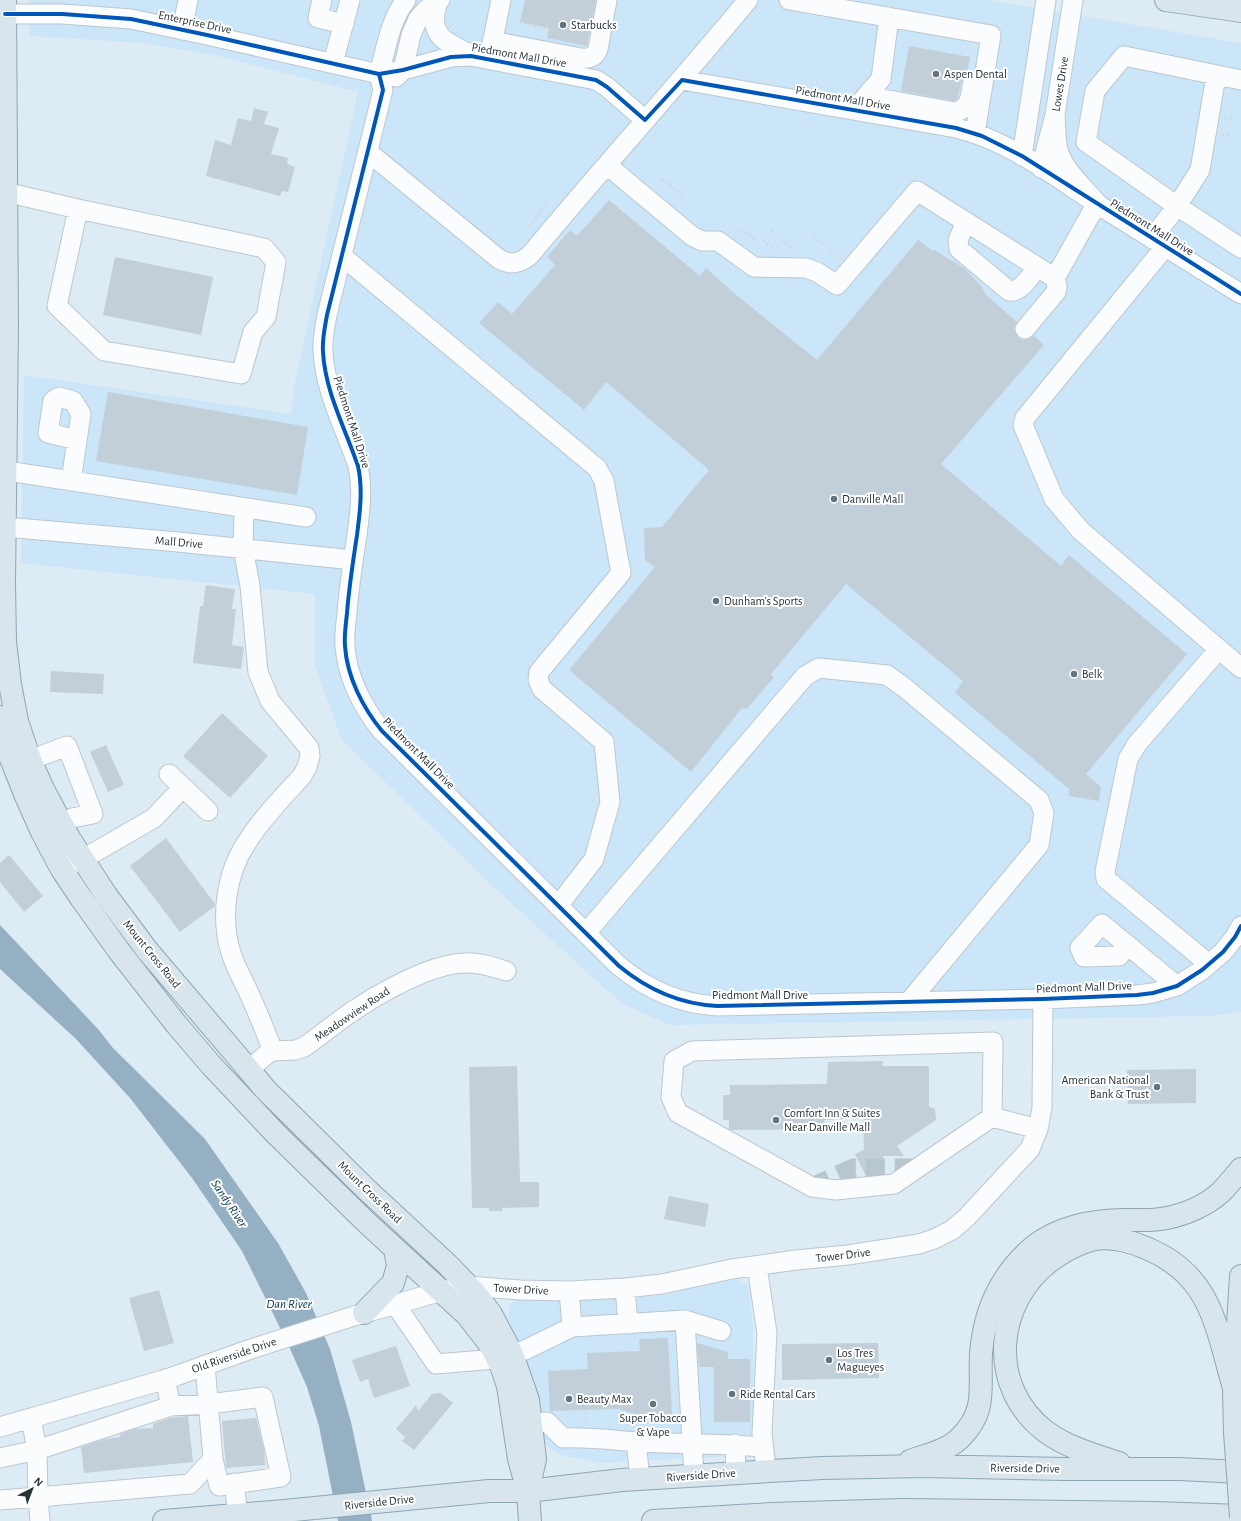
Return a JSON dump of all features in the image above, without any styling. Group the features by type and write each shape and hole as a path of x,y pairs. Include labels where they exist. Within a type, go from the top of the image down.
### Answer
{"main road":[{"path":"1166,0 1241,11"},
{"name":"Mount Cross Road","path":"5,7 7,326 2,470 5,527 2,584 10,684 5,715 6,746 22,763 44,791 62,824 106,896 148,950 266,1090 366,1190 447,1264 468,1286 491,1314 504,1356 528,1400 522,1424 535,1459 528,1491 530,1521"},
{"name":"Mount Cross Road","path":"22,763 42,832 62,868 81,898 119,951 176,1024 211,1065 276,1134 360,1217 467,1315 491,1346 504,1356"},
{"path":"898,1466 946,1448 959,1439 971,1425 978,1411 982,1396 981,1355 984,1329 991,1304 997,1291 1013,1268 1032,1248 1051,1235 1066,1229 1097,1222 1168,1218 1188,1212 1207,1202 1221,1192 1241,1169"},
{"path":"1148,1469 1084,1451 1056,1439 1030,1417 1019,1401 1011,1384 1006,1365 1004,1346 1006,1330 1011,1314 1020,1296 1029,1282 1043,1267 1059,1254 1097,1239 1118,1240 1138,1244 1170,1260 1186,1274 1206,1300 1215,1324 1234,1388"},
{"path":"359,1315 393,1283 398,1266 395,1249"},
{"path":"653,1521 771,1514 902,1510 1155,1514 1241,1517 1235,1432 1234,1388 1241,1276"},
{"name":"Riverside Drive","path":"164,1521 490,1491 528,1491 640,1479 822,1468 898,1466 1148,1469 1241,1472"},
{"path":"828,1512 879,1521"},
{"path":"1132,1521 1155,1514"}],"street":[{"path":"182,30 188,0"},
{"path":"322,0 318,18 344,24"},
{"path":"333,63 350,0"},
{"path":"381,82 393,26 400,9 406,0"},
{"path":"486,52 501,0"},
{"path":"439,1 435,11 434,22 439,35 446,42 486,52 591,58 596,54 598,49 607,0"},
{"path":"368,152 499,259 511,263 521,262 531,254 645,120 682,80 748,0"},
{"path":"789,0 992,34 975,133"},
{"path":"1022,156 1046,0"},
{"name":"Lowes Drive","path":"1041,168 1055,115 1073,0"},
{"path":"403,70 414,26 419,17 439,1"},
{"name":"Enterprise Drive","path":"5,7 70,7 131,19 333,63 381,82"},
{"path":"854,110 881,79 889,17"},
{"path":"866,96 955,112 960,110 968,105 970,100 981,33"},
{"name":"Piedmont Mall Drive","path":"645,120 607,87 596,80 486,52 451,57 403,70 381,82 368,152 327,315 323,340 323,352 325,370 330,388 360,473 360,506 345,645 350,674 364,706 382,731 619,966 633,978 662,994 686,1002 728,1007 908,1003 1137,995 1163,991 1177,986 1194,976 1209,964 1230,943 1241,926"},
{"path":"1241,80 1124,56 1095,91 1086,142 1177,206 1241,248"},
{"path":"1216,76 1200,170 1177,206 1159,243 1025,418 1023,425 1054,499 1081,531 1241,668"},
{"name":"Piedmont Mall Drive","path":"682,80 956,128 975,133 1022,156 1241,294"},
{"path":"1025,329 1056,292 1057,286 1055,278 1097,203 1069,170 1060,154 1056,140 1055,115"},
{"path":"607,165 697,239 704,242 718,241 754,267 806,268 817,272 837,286 917,190 1055,278"},
{"path":"5,192 264,248 276,262 266,317 253,332 242,374 104,351 57,306 78,209"},
{"path":"966,222 958,240 959,249 1009,291 1014,291 1019,288 1037,267"},
{"path":"342,256 597,468 604,481 621,573 539,672 538,680 542,689 604,742 610,802 594,859 558,906"},
{"path":"71,481 77,440"},
{"path":"2,470 306,518"},
{"path":"244,508 243,548 250,586 258,672 270,701 307,743 310,752 307,767 302,776 254,832 244,847 232,875 226,905 227,933 231,954 262,1022 273,1051 266,1054 249,1070"},
{"name":"Mall Drive","path":"5,527 243,548 353,560"},
{"path":"1209,964 1106,879 1105,872 1128,759 1137,744 1219,649"},
{"path":"586,933 805,676 819,668 887,675 905,688 1038,800 1044,813 1039,845 908,1003"},
{"path":"22,763 67,746 93,814 72,818 62,824 42,832"},
{"path":"168,774 208,810"},
{"path":"62,868 83,859 154,818 183,787"},
{"path":"1128,945 1177,986"},
{"name":"Meadowview Road","path":"273,1051 296,1050 304,1047 355,1009 394,986 447,965 465,963 488,965 506,971"},
{"name":"Tower Drive","path":"468,1286 520,1290 625,1288 662,1284 732,1269 796,1260 848,1255 919,1244 934,1239 952,1230 967,1217 1030,1149 1038,1129 1042,1108 1043,999"},
{"path":"992,1117 993,1042 692,1051 674,1061 671,1097 678,1113 812,1187 836,1190 894,1184 992,1117 1038,1129"},
{"path":"757,1266 767,1333 762,1433 766,1471"},
{"name":"Old Riverside Drive","path":"0,1427 165,1379 248,1350 395,1304 442,1291 468,1286"},
{"path":"625,1288 628,1324"},
{"path":"569,1290 572,1327"},
{"path":"395,1304 436,1364 504,1356 525,1350 572,1327 686,1320 721,1331"},
{"path":"686,1320 694,1476"},
{"path":"0,1458 37,1450 171,1406 209,1404 263,1397 281,1477 218,1486 213,1459 209,1404 205,1365"},
{"path":"165,1379 171,1406"},
{"path":"31,1418 37,1450 40,1521"},
{"path":"522,1424 547,1422 564,1438 586,1437 636,1442 735,1444 763,1447"},
{"path":"636,1442 640,1479"},
{"path":"735,1444 736,1473"},
{"path":"0,1500 190,1484 213,1459"},
{"path":"234,1484 238,1515"}],"path":[{"path":"519,23 549,29"},
{"path":"662,179 683,196"},
{"path":"529,226 546,205"},
{"path":"741,229 760,244"},
{"path":"771,230 800,255"},
{"path":"814,237 839,257"},
{"path":"763,240 775,250"}],"shaded area":[{"name":"Danville Mall","path":"29,0 987,0 1241,43 1241,1012 1207,1016 669,1025 621,1003 500,893 342,740 315,666 315,594 21,563 24,375 291,414 295,382 358,92 222,57 146,43 30,36"},
{"path":"735,1278 746,1284 749,1288 753,1323 754,1455 600,1463 561,1455 547,1446 543,1440 536,1390 508,1318 509,1306 514,1301 520,1297 583,1300 664,1295"}],"water":[{"name":"Dan River","path":"0,925 98,1029 113,1048 205,1139 278,1243 306,1293 330,1349 351,1422 372,1521 338,1521 319,1426 307,1387 287,1342 242,1251 192,1178 130,1098 76,1039 0,969"}],"building":[{"name":"Starbucks","path":"525,0 596,0 587,46 547,38 549,28 520,22"},
{"name":"Aspen Dental","path":"909,46 970,57 967,73 962,79 957,99 954,101 901,91"},
{"path":"254,108 268,112 264,124 279,128 271,154 288,158 287,164 295,167 288,192 282,191 280,196 206,176 215,140 231,145 238,118 251,121"},
{"name":"Danville Mall","path":"609,200 700,276 706,268 735,294 817,360 918,240 933,251 934,250 964,268 981,286 987,296 1017,322 1014,327 1018,337 1023,340 1034,336 1044,345 941,464 1061,566 1069,555 1187,654 1086,774 1101,787 1099,801 1069,796 1069,789 955,693 963,681 846,584 771,674 774,677 747,709 742,708 691,772 569,670 655,567 645,560 644,528 662,527 709,470 606,382 584,410 479,323 498,302 512,314 555,265 547,257 570,230 577,236"},
{"path":"115,257 213,277 201,335 103,315"},
{"path":"108,392 308,427 297,495 96,461"},
{"path":"206,585 235,589 232,609 236,609 232,645 244,647 241,669 193,663 200,606 203,606"},
{"path":"51,671 104,674 103,694 50,692"},
{"path":"222,713 268,756 230,798 183,756"},
{"path":"106,745 124,785 108,792 90,752"},
{"path":"166,838 215,904 215,906 180,932 130,866"},
{"path":"9,855 43,896 24,912 0,882 0,863"},
{"name":"Comfort Inn & Suites Near Danville Mall","path":"883,1061 882,1066 929,1066 929,1106 935,1109 936,1120 897,1146 904,1156 883,1156 884,1174 866,1176 855,1154 864,1150 863,1118 824,1120 825,1129 731,1130 729,1129 729,1120 723,1120 723,1095 730,1095 730,1085 827,1084 828,1062"},
{"path":"517,1066 520,1182 539,1182 539,1207 502,1208 502,1211 489,1211 489,1208 472,1208 469,1067"},
{"path":"1196,1069 1196,1103 1128,1104 1127,1070"},
{"path":"669,1196 709,1204 705,1227 664,1219"},
{"path":"159,1290 174,1343 144,1351 129,1298"},
{"path":"668,1338 672,1414 641,1416 618,1409 550,1411 548,1371 588,1369 587,1353 640,1351 639,1339"},
{"name":"Ride Rental Cars","path":"697,1343 728,1352 728,1359 750,1359 750,1422 714,1422 714,1367 699,1367"},
{"path":"878,1343 879,1378 782,1380 782,1344"},
{"path":"396,1346 410,1386 374,1398 368,1379 360,1382 352,1360"},
{"path":"441,1393 453,1403 414,1450 402,1441 405,1437 396,1429 416,1405 418,1411 432,1394"},
{"path":"188,1416 193,1462 84,1473 81,1447 106,1439 120,1437 120,1434 135,1429 153,1428 153,1424 170,1418"},
{"path":"256,1418 264,1450 265,1465 226,1468 222,1421"}],"tunnel":[{"path":"812,1187 853,1168 917,1168"}],"cycle path":[{"path":"5,14 62,14 131,19 379,74 403,70 451,57 471,56 596,80 607,87 645,120 682,80 956,128 982,136 1022,156 1241,294"},
{"path":"379,74 383,90 327,315 323,342 327,381 360,475 359,518 345,634 346,658 357,692 368,712 382,731 619,966 630,975 653,989 677,999 703,1005 717,1006 1043,999 1137,995 1153,993 1177,986 1202,970 1223,952 1235,937 1241,926"}],"place":[{"name":"Starbucks","path":"563,25"},
{"name":"Aspen Dental","path":"936,74"},
{"name":"Danville Mall","path":"834,499"},
{"name":"Dunham's Sports","path":"716,601"},
{"name":"Belk","path":"1074,674"},
{"name":"American National Bank & Trust","path":"1157,1087"},
{"name":"Comfort Inn & Suites Near Danville Mall","path":"776,1120"},
{"name":"Los Tres Magueyes","path":"829,1360"},
{"name":"Ride Rental Cars","path":"732,1394"},
{"name":"Beauty Max","path":"569,1399"},
{"name":"Super Tobacco & Vape","path":"653,1404"}],"water label":[{"name":"Sandy River","path":"230,1203"}]}
